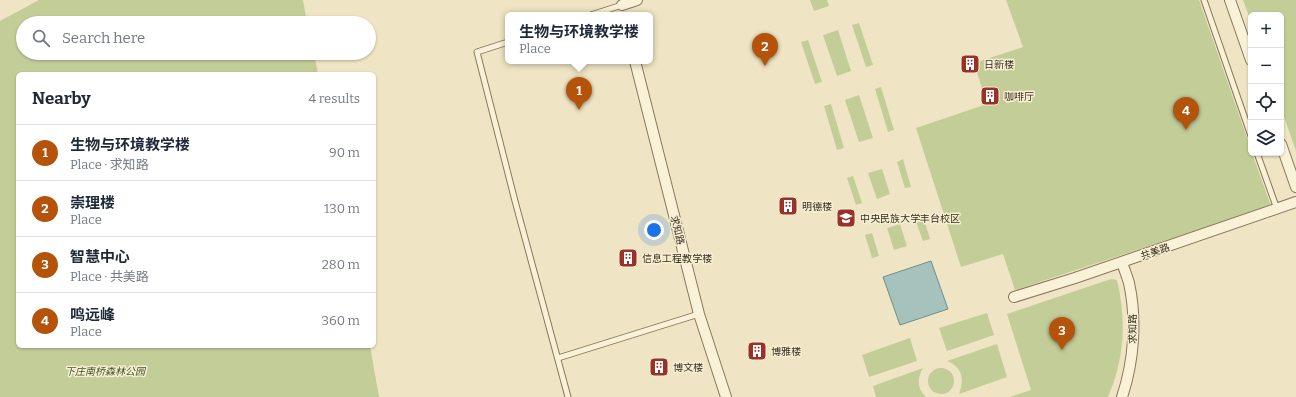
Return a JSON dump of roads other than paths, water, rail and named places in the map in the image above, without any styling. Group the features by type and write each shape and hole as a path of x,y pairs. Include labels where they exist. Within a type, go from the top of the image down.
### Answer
{"street":[{"path":"622,7 637,0"},
{"path":"1230,0 1248,51"},
{"name":"求知路","path":"636,64 699,314 726,397"},
{"path":"1284,153 1296,187"},
{"name":"共美路","path":"1014,297 1122,262 1296,202"},
{"name":"求知路","path":"1122,262 1131,295 1133,327 1128,379 1122,397"}],"lane":[{"path":"1204,0 1248,127"},
{"path":"603,12 622,7"},
{"path":"505,43 477,52 568,397"},
{"path":"1258,156 1277,209"},
{"path":"558,358 699,314"}],"water":[{"path":"931,261 948,309 900,325 883,277"}],"place":[{"name":"日新楼","path":"970,64"},
{"name":"崇理楼","path":"765,66"},
{"name":"咖啡厅","path":"990,96"},
{"name":"生物与环境教学楼","path":"579,110"},
{"name":"鸣远峰","path":"1186,130"},
{"name":"明德楼","path":"788,206"},
{"name":"中央民族大学丰台校区","path":"846,218"},
{"name":"信息工程教学楼","path":"628,258"},
{"name":"智慧中心","path":"1062,350"},
{"name":"博雅楼","path":"757,351"},
{"name":"博文楼","path":"659,367"}],"park label":[{"name":"下庄南桥森林公园","path":"105,371"}]}
